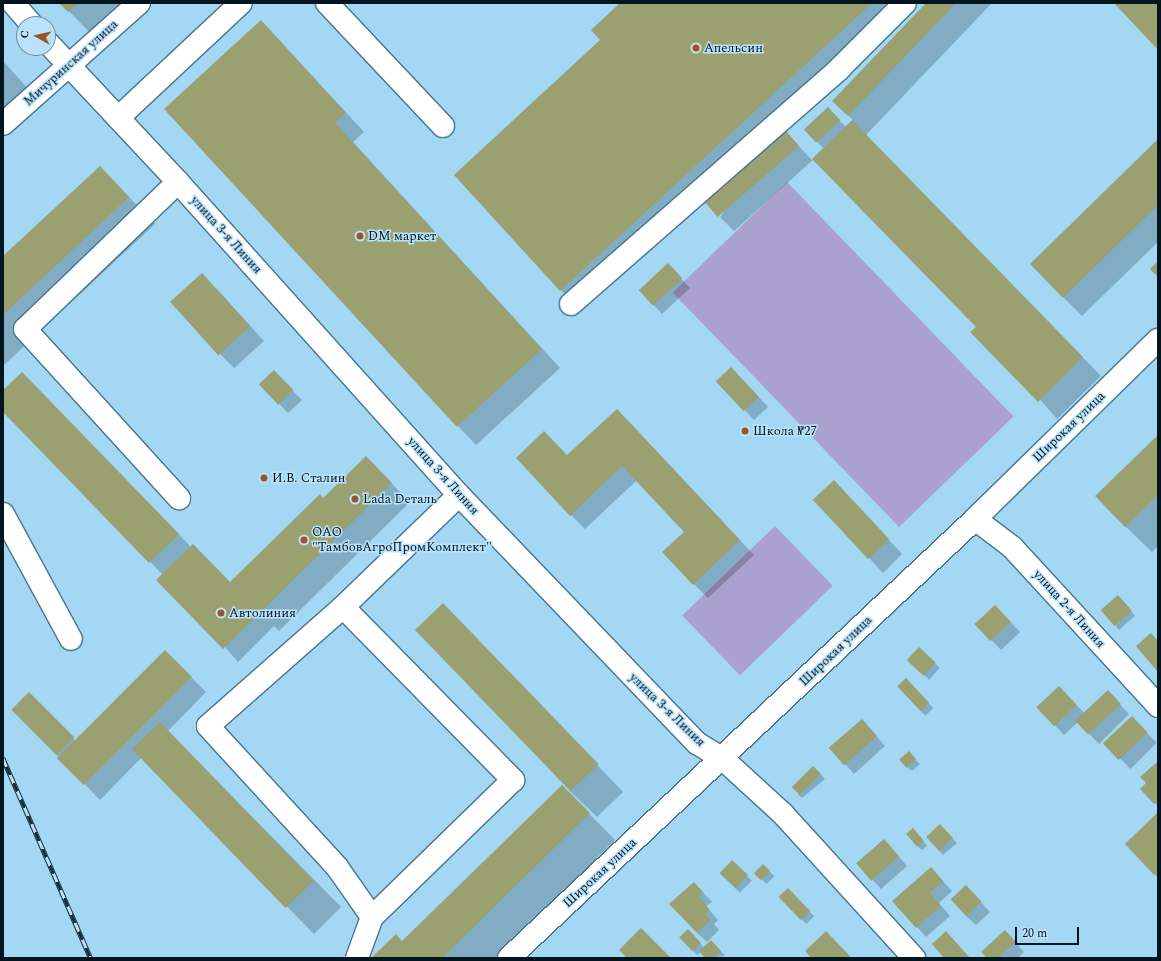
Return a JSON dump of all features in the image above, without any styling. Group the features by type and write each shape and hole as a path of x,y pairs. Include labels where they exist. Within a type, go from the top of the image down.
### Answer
{"street":[{"path":"13,3 24,16"},
{"name":"Мичуринская улица","path":"3,124 139,3"},
{"path":"118,118 240,3"},
{"path":"327,3 443,126"},
{"path":"571,304 839,69 905,3"},
{"name":"улица 3-я Линия","path":"56,52 178,182 459,495 697,743 723,759 784,814 914,958"},
{"path":"178,182 25,329 179,498"},
{"name":"Широкая улица","path":"509,958 723,759 975,519 1158,340"},
{"path":"372,917 337,867 208,726 343,607 459,495"},
{"path":"3,514 71,638"},
{"name":"улица 2-я Линия","path":"975,519 1012,547 1158,706"},
{"path":"343,607 513,780 372,917 357,958"}],"shaded area":[{"path":"787,182 1013,417 899,527 673,292"},
{"path":"775,526 833,586 740,675 682,616"}],"building":[{"path":"59,3 78,3 68,12"},
{"path":"620,3 872,3 560,291 454,175 600,40 591,30"},
{"path":"926,3 956,3 848,116 832,101"},
{"path":"1114,3 1158,3 1158,50"},
{"name":"DM маркет","path":"261,20 346,113 335,123 542,349 457,427 164,109"},
{"path":"828,107 840,120 816,143 804,130"},
{"path":"852,120 1083,357 1038,402 970,332 976,327 812,159"},
{"path":"786,131 799,146 718,217 704,202"},
{"path":"1158,139 1158,205 1063,298 1030,264"},
{"path":"100,166 129,197 3,315 3,256"},
{"path":"1158,261 1158,277 1150,269"},
{"path":"668,263 682,278 653,306 639,290"},
{"path":"202,273 250,327 218,355 170,302"},
{"path":"731,367 759,397 744,411 716,381"},
{"path":"274,370 293,390 278,405 259,385"},
{"path":"22,372 179,534 149,563 3,412 3,390"},
{"path":"617,409 740,540 693,585 662,552 684,532 622,466 570,516 516,458 544,431 567,455"},
{"path":"1158,435 1158,495 1125,527 1095,496"},
{"name":"ОАО \"ТамбовАгроПромКомплект\"","path":"366,456 392,483 223,649 156,580 193,544 230,582 320,494 323,498"},
{"path":"834,480 889,539 868,559 813,500"},
{"path":"1118,595 1132,611 1114,626 1101,610"},
{"path":"443,603 599,764 571,791 415,630"},
{"path":"995,605 1011,622 990,641 975,624"},
{"path":"1151,633 1158,641 1157,671 1136,646"},
{"path":"919,647 936,663 924,676 907,660"},
{"path":"165,650 192,677 84,785 57,758"},
{"path":"906,678 929,703 920,711 897,686"},
{"path":"1059,686 1077,705 1054,726 1036,707"},
{"path":"1108,690 1121,704 1088,735 1075,721"},
{"path":"29,692 74,737 57,755 11,710"},
{"path":"1132,716 1148,733 1118,760 1103,743"},
{"path":"862,719 877,736 844,765 829,748"},
{"path":"160,722 314,881 285,908 132,749"},
{"path":"909,751 916,759 906,768 899,760"},
{"path":"1158,761 1158,800 1154,804 1140,789 1146,783 1140,777"},
{"path":"813,766 821,774 800,795 792,787"},
{"path":"562,785 590,813 442,958 371,958 396,934 402,941"},
{"path":"1157,813 1158,872 1154,875 1125,844"},
{"path":"940,824 953,838 939,851 926,837"},
{"path":"913,828 924,841 917,847 906,834"},
{"path":"884,839 899,856 871,881 856,863"},
{"path":"732,860 748,875 736,888 720,873"},
{"path":"763,864 770,871 761,880 754,873"},
{"path":"931,867 943,881 930,893 941,906 916,928 892,901"},
{"path":"694,882 703,892 698,896 710,910 705,914 711,920 697,933 669,904"},
{"path":"966,885 982,902 966,916 951,899"},
{"path":"788,888 810,911 801,920 779,897"},
{"path":"641,928 671,958 627,958 619,950"},
{"path":"688,929 701,943 692,951 679,937"},
{"path":"1005,930 1016,942 998,958 987,958 981,952"},
{"path":"826,931 850,956 849,958 811,958 805,951"},
{"path":"946,931 970,958 944,958 932,944"},
{"path":"711,940 721,951 713,958 705,958 699,951"}],"railway":[{"path":"3,758 91,958"}],"place":[{"name":"Апельсин","path":"696,48"},
{"name":"DM маркет","path":"360,236"},
{"name":"Школа №27","path":"745,431"},
{"name":"И.В. Сталин","path":"264,478"},
{"name":"Lada Dеталь","path":"355,499"},
{"name":"ОАО \"ТамбовАгроПромКомплект\"","path":"304,540"},
{"name":"Автолиния","path":"221,613"}]}
